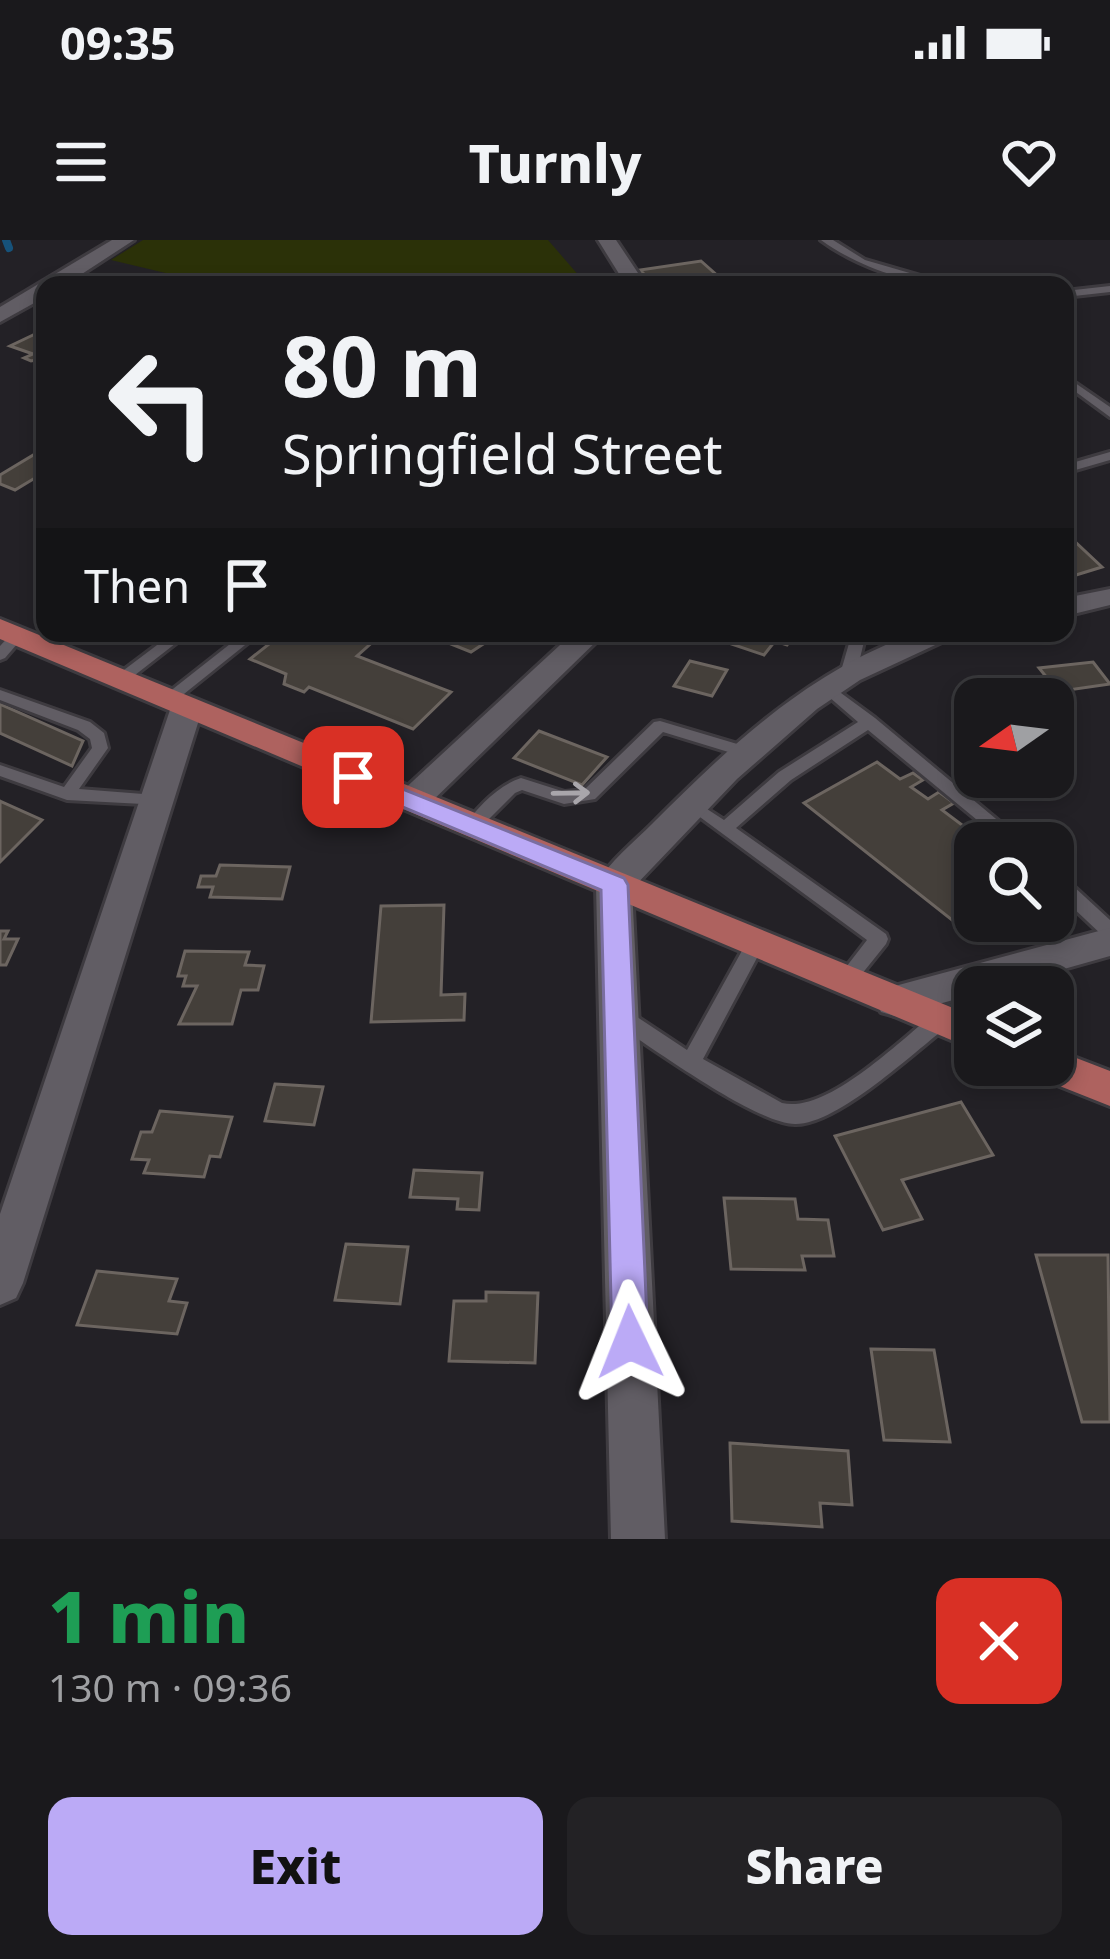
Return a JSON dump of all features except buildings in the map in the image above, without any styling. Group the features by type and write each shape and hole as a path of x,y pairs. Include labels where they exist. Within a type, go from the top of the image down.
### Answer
{"main road":[{"path":"6,640 121,679 954,1025"},
{"path":"1074,1074 1110,1089"}],"street":[{"path":"66,276 125,240"},
{"path":"607,240 630,276"},
{"path":"0,316 36,294"},
{"path":"1074,605 1110,597"},
{"path":"412,801 580,642"},
{"path":"638,1539 614,885 748,753 838,679 925,642"},
{"path":"0,1283 157,801 178,703"},
{"path":"895,1000 1110,942"}],"lane":[{"path":"826,240 862,262 913,276"},
{"path":"1074,293 1110,289"},
{"path":"1074,386 1110,413"},
{"path":"1074,466 1110,456"},
{"path":"121,679 170,642"},
{"path":"178,703 243,642"},
{"path":"855,642 838,679 869,722 990,822"},
{"path":"0,695 84,726 98,737 100,748 67,794"},
{"path":"724,829 785,776 869,722"},
{"path":"472,826 509,789 521,784 564,798 590,795 660,726 748,753"},
{"path":"0,770 67,794 157,801"},
{"path":"693,806 879,938 847,980"},
{"path":"1074,898 1110,931"},
{"path":"692,1060 756,943"},
{"path":"618,1015 763,1103 794,1115 828,1103 941,1020"}],"green space":[{"path":"143,240 548,240 579,276 178,276 111,260"}],"waterway":[{"path":"6,240 9,248"}],"route":[{"path":"353,777 614,885 630,1342"}]}
